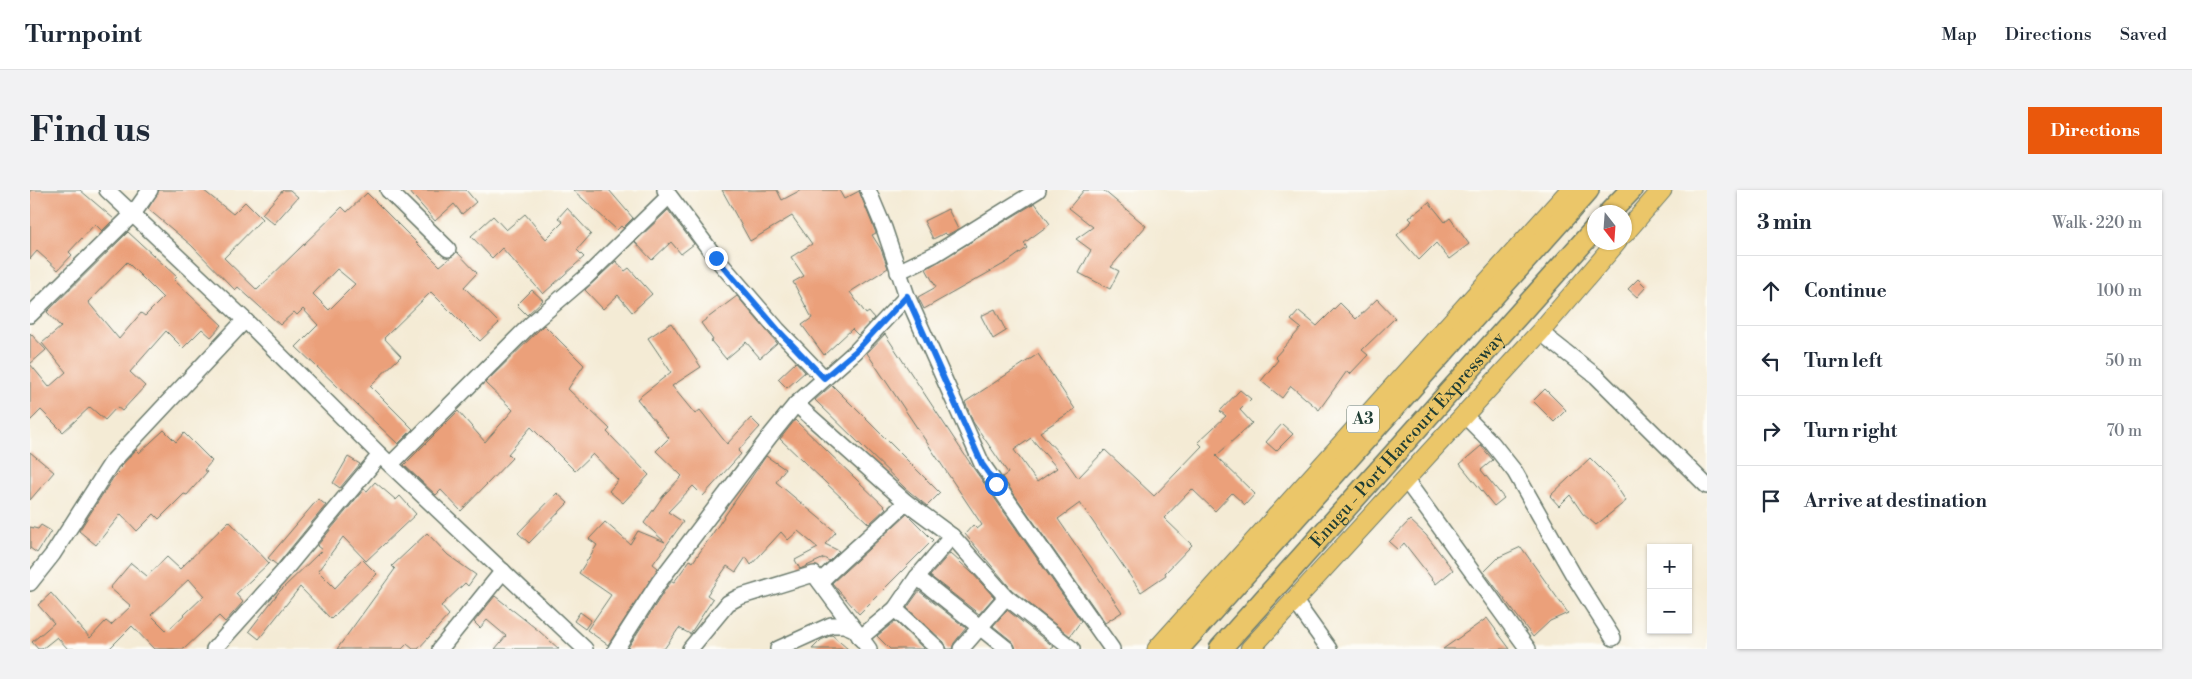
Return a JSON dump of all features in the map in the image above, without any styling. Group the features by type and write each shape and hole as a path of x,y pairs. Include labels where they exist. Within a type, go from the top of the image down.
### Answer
{"highway":[{"name":"Enugu - Port Harcourt Expressway","path":"1178,649 1588,190"},
{"path":"1616,205 1630,190"},
{"name":"Enugu - Port Harcourt Expressway","path":"1220,649 1587,238"}],"main road":[{"name":"A3","path":"1157,649 1570,190"},
{"path":"1632,225 1662,190"},
{"name":"Enugu - Port Harcourt Expressway","path":"1250,649 1540,332 1610,250"}],"street":[{"path":"107,190 245,320 385,460 585,649"},
{"path":"30,315 133,214 150,190"},
{"path":"388,190 448,249"},
{"path":"868,190 907,296 982,464 1112,649"},
{"path":"898,272 936,254 1038,190"},
{"path":"214,649 385,460 530,325 586,277 667,193 716,258 778,330 824,378"},
{"path":"616,649 659,582 796,404 856,351 907,296"},
{"path":"30,583 53,554 112,462 245,320"},
{"path":"1540,332 1596,376 1707,486"},
{"path":"796,404 906,502 952,536 1006,597 1071,649"},
{"path":"1464,415 1492,443 1515,472 1574,576 1613,638"},
{"path":"1405,479 1528,649"},
{"path":"820,582 855,548 869,539 906,502"},
{"path":"861,639 894,609 917,577 952,536"},
{"path":"440,649 503,571"},
{"path":"690,649 728,603 739,596 812,575 817,576 861,639"},
{"path":"917,577 980,625 1006,649"},
{"path":"961,649 1006,597"},
{"path":"1294,600 1328,649"},
{"path":"894,609 938,649"},
{"path":"778,649 798,646 831,624 844,625 861,639"}],"building":[{"path":"30,190 80,190 114,219 102,231 95,224 69,252 72,255 58,270 37,251 30,259"},
{"path":"159,190 203,190 233,214 245,202 262,219 224,258 257,290 342,207 347,212 367,193 440,266 457,252 477,273 464,287 499,323 480,341 431,292 384,338 401,356 370,386 413,429 398,444 296,347 318,325 303,309 297,315 294,312 280,325 238,287 235,290 191,245 148,209","holes":["337,269 355,284 329,310 313,294"]},
{"path":"283,190 290,190 298,197 274,224 262,214"},
{"path":"408,190 466,190 476,202 462,214 454,204 435,221"},
{"path":"573,190 609,190 633,218 623,228 621,226 617,230"},
{"path":"722,190 777,190 782,200 801,190 839,190 844,199 859,191 876,233 872,235 881,249 888,268 850,292 866,314 869,312 874,318 858,335 852,329 824,355 802,325 812,318 793,282 804,276 791,257 812,244 792,216 750,241"},
{"path":"1084,190 1103,190 1146,226 1111,267 1119,271 1110,289 1079,273 1091,250 1076,239 1093,227 1069,208"},
{"path":"1429,202 1445,222 1450,218 1469,244 1449,259 1436,243 1419,260 1397,235 1412,221 1409,218"},
{"path":"1035,203 1050,224 1024,243 1027,248 1009,261 924,309 918,297 936,287 926,269"},
{"path":"567,208 591,234 577,250 584,257 543,294 502,248 492,258 471,236 493,216 506,230 525,214 546,239 563,222 558,218"},
{"path":"948,209 958,229 933,239 924,221"},
{"path":"668,210 694,244 681,254 671,242 652,260 635,242"},
{"path":"128,232 177,277 174,280 222,325 211,337 202,329 183,348 166,331 130,372 145,386 122,411 117,407 105,420 90,407 63,432 41,410 30,421 30,364 49,387 66,372 42,343 61,327 47,312","holes":["127,262 163,298 145,316 141,313 119,339 88,302"]},
{"path":"616,261 625,271 629,268 652,294 632,312 618,295 603,309 585,290"},
{"path":"1638,279 1646,287 1637,297 1628,289"},
{"path":"532,290 543,300 527,315 517,305"},
{"path":"737,296 777,343 760,358 746,342 726,359 711,341 713,340 701,323"},
{"path":"1377,299 1395,318 1362,350 1368,355 1350,374 1347,371 1319,410 1291,386 1282,398 1261,381 1278,360 1275,357 1301,328 1291,320 1299,311 1317,326 1340,303 1356,319"},
{"path":"995,309 1006,331 993,339 981,316"},
{"path":"671,323 701,367 672,386 695,414 700,410 727,444 751,418 760,427 738,451 741,454 703,496 693,486 668,512 683,522 653,564 658,568 608,645 587,630 611,595 579,573 597,545 589,539 605,522 630,544 638,531 665,542 644,523 663,496 682,476 656,451 669,438 637,399 671,372 648,338"},
{"path":"544,325 584,365 568,389 610,429 607,432 649,475 623,503 609,491 618,480 593,454 575,471 531,427 508,454 512,458 461,511 441,490 436,495 404,465 458,411 485,442 513,410 485,383"},
{"path":"30,333 46,350 30,364"},
{"path":"885,334 974,469 1081,621 1070,636 1012,590 965,534 973,525 977,529 982,525 867,353"},
{"path":"1038,354 1075,409 1040,432 1066,461 1078,478 1105,450 1154,496 1202,446 1198,442 1226,416 1220,411 1240,390 1251,399 1240,410 1252,423 1216,456 1255,494 1245,505 1232,493 1215,511 1192,489 1164,518 1192,545 1165,573 1166,575 1141,592 1080,503 1058,519 1122,612 1105,623 1002,477 1008,473 973,422 965,402","holes":["1031,438 1057,468 1037,482 1014,450"]},
{"path":"796,362 805,372 787,388 778,379"},
{"path":"832,385 940,493 927,506 905,488 815,400"},
{"path":"1545,389 1566,410 1554,422 1533,401"},
{"path":"795,420 886,508 869,524 780,439"},
{"path":"1282,424 1293,434 1276,451 1266,442"},
{"path":"164,430 176,442 184,433 212,461 204,470 207,472 187,495 184,494 159,519 154,514 137,531 121,514 96,545 79,531 113,478 122,469 120,467 136,450 139,453"},
{"path":"1481,446 1493,460 1481,470 1504,498 1494,506 1460,464"},
{"path":"30,452 54,472 30,500"},
{"path":"766,456 785,469 776,482 836,532 825,544 839,551 829,561 824,558 800,569 795,560 818,548 798,531 788,540 781,532 751,565 746,557 736,572 727,566 707,595 713,599 690,634 679,628 664,649 627,649 667,587 672,581 674,582 690,560 693,562"},
{"path":"348,457 360,464 340,488 333,483"},
{"path":"1590,458 1613,481 1626,501 1596,525 1583,514 1570,495 1559,506 1550,496"},
{"path":"375,482 396,500 400,496 416,514 366,561 343,537 318,571 335,588 362,559 377,574 331,619 300,587 259,639 249,631 279,592 322,550 317,546 364,489 367,491"},
{"path":"557,493 568,503 529,543 518,533"},
{"path":"318,499 326,505 277,565 268,558"},
{"path":"907,514 933,540 859,614 832,583"},
{"path":"1410,520 1426,535 1453,570 1436,584 1404,543 1398,550 1389,542"},
{"path":"229,521 269,563 236,594 243,602 225,622 219,616 184,649 154,649 132,626 109,649 68,649 57,637 42,649 38,649 32,642 54,623 38,605 51,593 90,638 106,621 111,625 131,606 110,588 131,563 147,576 167,557 180,569","holes":["189,579 204,596 167,631 151,615"]},
{"path":"41,525 51,531 37,553 30,548 30,527 38,529"},
{"path":"427,533 448,555 476,575 468,586 465,583 441,606 449,615 418,649 413,649 407,644 402,649 337,649 395,569 392,566"},
{"path":"1521,547 1568,613 1550,621 1533,637 1484,572 1499,557"},
{"path":"950,553 994,597 979,614 930,576"},
{"path":"919,591 966,628 954,643 952,649 947,649 944,642 907,608"},
{"path":"495,596 559,649 495,649 506,636 487,620 480,628 474,622"},
{"path":"1007,610 1054,647 1051,649 1016,649 1013,642 993,626"},
{"path":"580,612 591,620 585,629 574,621"},
{"path":"1487,618 1510,649 1443,649"},
{"path":"895,621 924,649 890,649 877,636"},
{"path":"832,635 848,649 812,649 821,640"}],"route":[{"path":"716,258 778,330 824,378 856,351 886,321 907,296 982,464 996,484"}]}
